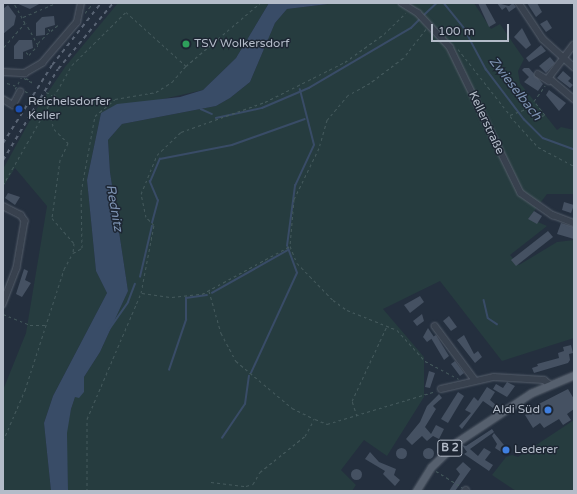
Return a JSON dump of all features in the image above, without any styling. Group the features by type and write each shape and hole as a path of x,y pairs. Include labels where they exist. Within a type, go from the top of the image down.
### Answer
{"main road":[{"name":"B 2","path":"416,491 431,467 457,442 548,383 574,375"}],"street":[{"path":"3,72 30,71 52,54 77,22 81,3"},
{"path":"402,3 412,7"},
{"path":"519,3 543,39 564,60 574,66"},
{"name":"Kellerstraße","path":"412,7 450,46 521,193 553,215 574,223"},
{"path":"549,80 574,45"},
{"path":"538,74 549,80 574,99"},
{"path":"3,99 13,105 20,92"},
{"path":"3,206 21,214 25,221 17,268 3,304"},
{"path":"435,326 475,380"},
{"path":"441,389 475,380 523,378 548,383"}],"path":[{"path":"14,3 38,43"},
{"path":"77,22 93,3"},
{"path":"73,253 82,248 81,192 95,116 115,99 156,92 172,82 186,66 260,3"},
{"path":"22,17 53,4"},
{"path":"87,491 86,419 141,292 154,225 146,217 141,194 150,166 165,146 181,132 265,102 345,62 384,34 412,7"},
{"path":"3,185 53,95 72,65 126,12 186,66"},
{"path":"4,47 25,23"},
{"path":"430,24 403,58 370,83 348,95 327,120 319,148 294,199 290,246 297,264 333,300 347,310 388,325 397,330 425,361 467,383"},
{"path":"26,52 28,55 38,43 58,25"},
{"path":"458,49 510,116 538,147 574,166"},
{"path":"7,83 16,86 22,77"},
{"path":"510,116 517,114 522,109 545,115 534,101 549,80"},
{"path":"46,92 53,95"},
{"path":"3,441 25,390 46,325 53,297 73,253 74,243 52,218 60,160 68,143 54,129 47,106"},
{"path":"141,292 172,297 209,291 290,246"},
{"path":"209,291 221,333 236,361 292,408 315,419 327,424 357,416 389,403 441,389"},
{"path":"3,314 30,325 46,325"},
{"path":"357,416 352,401 388,325"},
{"path":"211,482 246,486 253,484 260,472 305,436 315,419"},
{"path":"431,467 465,490"}],"green space":[{"path":"118,3 269,3 236,58 203,90 101,113 87,180 96,271 107,293 53,396 44,423 51,491 3,491 3,390 26,333 47,206 15,168 3,187 3,169 34,113 65,67"},
{"path":"336,3 474,3 491,29 500,24 524,59 518,71 520,83 557,130 561,127 574,130 574,194 547,194 529,218 547,226 510,255 519,265 557,242 574,240 574,338 502,361 440,281 383,309 424,357 424,397 387,456 364,440 341,470 356,485 352,491 68,491 66,433 71,409 75,397 84,392 84,377 100,352 128,291 110,172 108,140 122,124 216,106 230,98 250,82 275,23 287,9"},
{"path":"574,420 574,491 516,491 492,475 506,457 512,455 518,457"}],"water":[{"name":"Rednitz","path":"269,3 336,3 287,9 275,23 250,82 230,98 216,106 122,124 108,140 110,172 128,291 100,352 84,377 84,392 79,398 75,397 71,409 67,433 68,491 51,491 44,423 53,396 107,293 96,271 87,180 101,113 117,104 180,97 203,90 236,58"}],"building":[{"path":"16,3 41,3 30,9"},
{"path":"478,3 485,3 496,23 489,27"},
{"path":"497,3 509,6 513,3 516,7 509,12 506,7 502,10"},
{"path":"527,3 537,3 542,12 536,17"},
{"path":"8,5 16,16 14,25 3,34 3,9"},
{"path":"54,16 55,25 45,28 45,35 36,36 36,23 42,17"},
{"path":"547,20 552,28 546,32 540,24"},
{"path":"522,28 531,45 526,49 514,37"},
{"path":"19,40 32,40 33,48 23,52 23,59 14,59 14,46"},
{"path":"541,45 546,51 529,62 526,58"},
{"path":"550,57 555,63 546,73 539,66"},
{"path":"524,68 529,68 543,84 538,91 524,82 529,77 522,70"},
{"path":"563,71 571,78 568,81 573,85 570,88 557,78"},
{"path":"549,90 566,103 559,111 546,95"},
{"path":"8,193 20,197 15,205 5,198"},
{"path":"564,202 574,205 571,213 562,210"},
{"path":"534,211 542,216 537,224 528,219"},
{"path":"561,223 574,227 574,239 557,234"},
{"path":"548,231 553,237 516,266 511,260"},
{"path":"24,269 28,271 25,280 31,283 22,297 16,294"},
{"path":"420,296 424,302 410,313 404,305"},
{"path":"422,314 424,321 417,326 413,321"},
{"path":"449,316 457,327 451,331 443,321"},
{"path":"428,328 434,337 427,342 423,337"},
{"path":"436,335 449,356 444,360 431,338"},
{"path":"464,335 474,354 478,351 482,357 475,363 457,340"},
{"path":"571,345 573,353 569,354 570,360 568,363 534,373 532,368 538,366 537,364 559,358 558,353 564,351 563,347"},
{"path":"455,361 464,373 460,376 451,364"},
{"path":"429,371 435,373 430,388 425,387"},
{"path":"507,382 515,386 507,397 493,389 496,384 503,388"},
{"path":"487,387 495,392 490,400 496,405 493,408 483,401 462,429 459,426 471,413 465,410 474,397 478,401"},
{"path":"568,389 574,399 574,409 567,414 571,420 563,425 559,419 544,428 540,423 533,428 525,415 533,411 531,408"},
{"path":"458,392 464,396 448,423 441,419"},
{"path":"439,394 442,398 433,406 436,409 425,427 431,434 436,425 444,429 439,439 433,436 427,441 422,436 412,445 406,439 420,422 427,406"},
{"path":"492,429 494,432 470,449 478,456 484,448 491,452 485,460 493,465 489,471 464,454 467,452 462,445 466,446"},
{"path":"494,433 509,451 506,455 495,448 497,444 492,436"},
{"path":"401,447 405,449 407,453 405,457 401,459 397,457 395,453 397,449"},
{"path":"428,447 432,449 434,453 432,457 428,459 424,457 422,453 424,449"},
{"path":"370,452 379,462 396,469 394,475 400,480 395,486 383,474 385,471 365,459"},
{"path":"463,462 471,469 455,491 449,491 460,474 456,469"},
{"path":"356,468 360,470 362,474 360,478 356,480 352,478 350,474 352,470"}],"waterway":[{"path":"424,15 437,3"},
{"name":"Zwieselbach","path":"444,3 464,28 486,69 524,119 543,138 574,149"},
{"path":"216,118 262,108 309,88 411,28 419,20"},
{"path":"287,246 295,186 314,145 300,90"},
{"path":"201,109 212,114"},
{"path":"152,223 158,201 150,182 160,159 232,145 305,119"},
{"path":"140,277 152,226"},
{"path":"251,373 297,273 288,248"},
{"path":"212,293 288,250"},
{"path":"108,331 128,302 135,284"},
{"path":"169,370 186,320 186,298 207,295"},
{"path":"484,300 488,318 497,324"},
{"path":"222,438 245,404 249,376"}],"railway":[{"path":"3,143 52,65 101,3"},
{"path":"3,160 58,69 113,3"}],"place":[{"name":"TSV Wolkersdorf","path":"186,44"},
{"name":"Reichelsdorfer Keller","path":"19,109"},
{"name":"Aldi Süd","path":"548,410"},
{"name":"Lederer","path":"506,450"}]}
